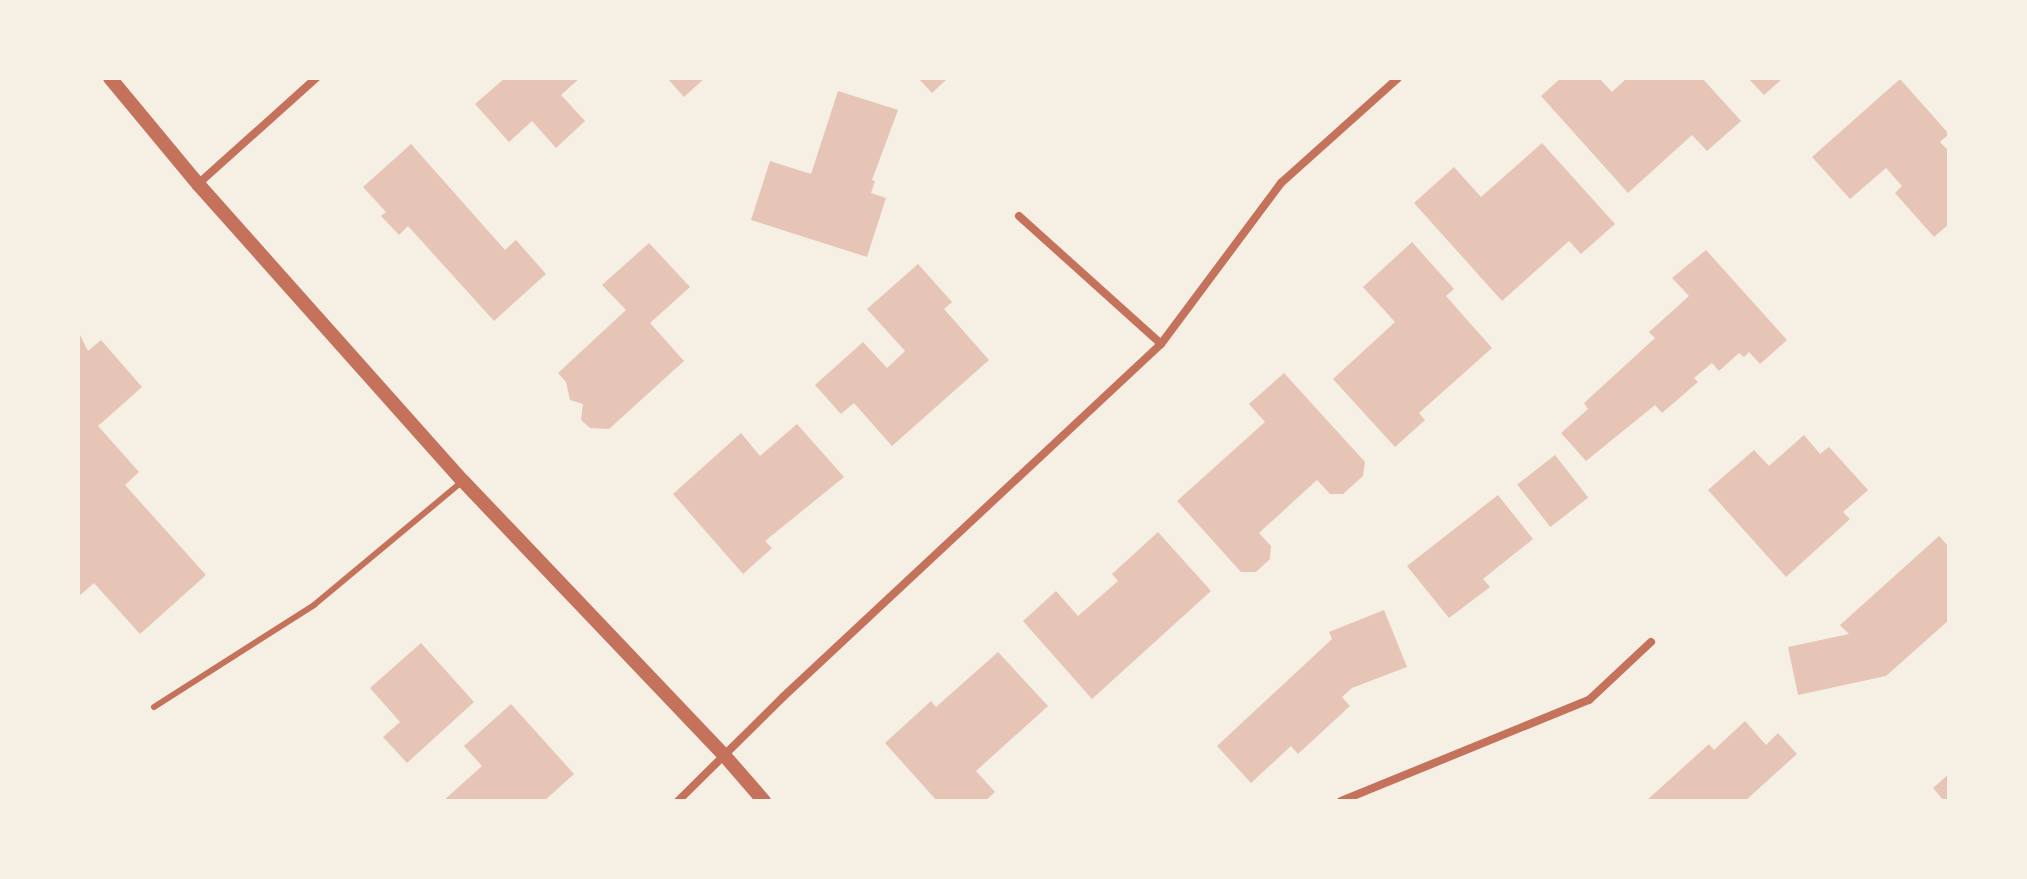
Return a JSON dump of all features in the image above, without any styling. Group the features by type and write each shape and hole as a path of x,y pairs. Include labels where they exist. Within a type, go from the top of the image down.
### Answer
{"street":[{"path":"110,78 198,184 463,481 764,801"},
{"path":"198,184 316,78"},
{"path":"678,801 1161,344 1281,183 1398,78"},
{"path":"1019,216 1161,344"},
{"path":"1341,801 1589,700 1651,642"}],"lane":[{"path":"154,707 314,605 463,481"}],"building":[{"path":"505,78 580,78 561,95 585,121 556,148 532,121 509,142 475,104"},
{"path":"667,78 705,78 684,97"},
{"path":"918,78 948,78 932,93"},
{"path":"1561,78 1599,78 1612,92 1627,78 1702,78 1741,121 1707,151 1692,135 1628,193 1541,96"},
{"path":"1748,78 1783,78 1764,95"},
{"path":"1900,79 1949,134 1940,142 1949,151 1949,224 1934,237 1895,193 1902,186 1886,168 1850,199 1812,157"},
{"path":"838,91 898,110 872,180 875,181 871,193 886,198 867,257 751,220 770,161 811,174"},
{"path":"1542,143 1615,224 1581,254 1569,241 1502,301 1414,203 1454,167 1481,197"},
{"path":"411,144 505,250 516,240 546,274 494,321 408,226 399,235 381,216 386,212 363,187"},
{"path":"1412,242 1454,289 1446,296 1492,348 1419,413 1425,420 1395,447 1333,379 1395,322 1363,287"},
{"path":"649,243 690,287 650,323 684,361 609,429 590,428 581,420 583,404 570,400 566,382 558,373 626,310 602,285"},
{"path":"1706,250 1787,340 1760,364 1749,352 1744,357 1739,353 1719,371 1712,363 1694,378 1698,382 1662,413 1655,405 1586,461 1561,433 1588,409 1584,403 1655,338 1649,332 1689,296 1672,278"},
{"path":"918,264 952,302 944,309 989,360 892,446 854,403 841,414 815,385 863,342 887,368 905,351 867,309"},
{"path":"78,331 88,351 101,340 142,387 98,426 139,472 125,485 206,575 140,634 94,583 78,597"},
{"path":"1284,373 1365,462 1363,476 1343,494 1330,494 1317,480 1259,533 1271,546 1270,559 1256,572 1241,572 1177,501 1265,422 1249,404"},
{"path":"797,424 844,477 765,541 772,548 743,574 673,494 741,433 760,456"},
{"path":"1804,435 1820,454 1829,447 1868,490 1843,512 1850,519 1786,577 1708,490 1754,450 1769,466"},
{"path":"1555,455 1588,498 1550,527 1517,485"},
{"path":"1498,495 1533,539 1483,579 1490,587 1449,618 1407,566"},
{"path":"1158,532 1211,591 1092,699 1023,621 1056,591 1078,616 1118,581 1112,574"},
{"path":"1939,536 1949,547 1949,620 1886,676 1798,695 1788,647 1849,634 1840,625"},
{"path":"1384,610 1407,667 1352,688 1342,697 1350,706 1298,754 1291,746 1251,783 1217,746 1332,639 1329,632"},
{"path":"421,643 474,702 407,763 383,737 400,722 370,688"},
{"path":"998,652 1048,706 976,771 995,792 985,801 937,801 885,743 931,701 936,707"},
{"path":"511,704 574,774 544,801 443,801 482,766 464,746"},
{"path":"1745,721 1766,745 1778,733 1797,754 1745,801 1646,801 1709,744 1714,750"},
{"path":"1949,774 1949,801 1944,801 1933,788"}]}
